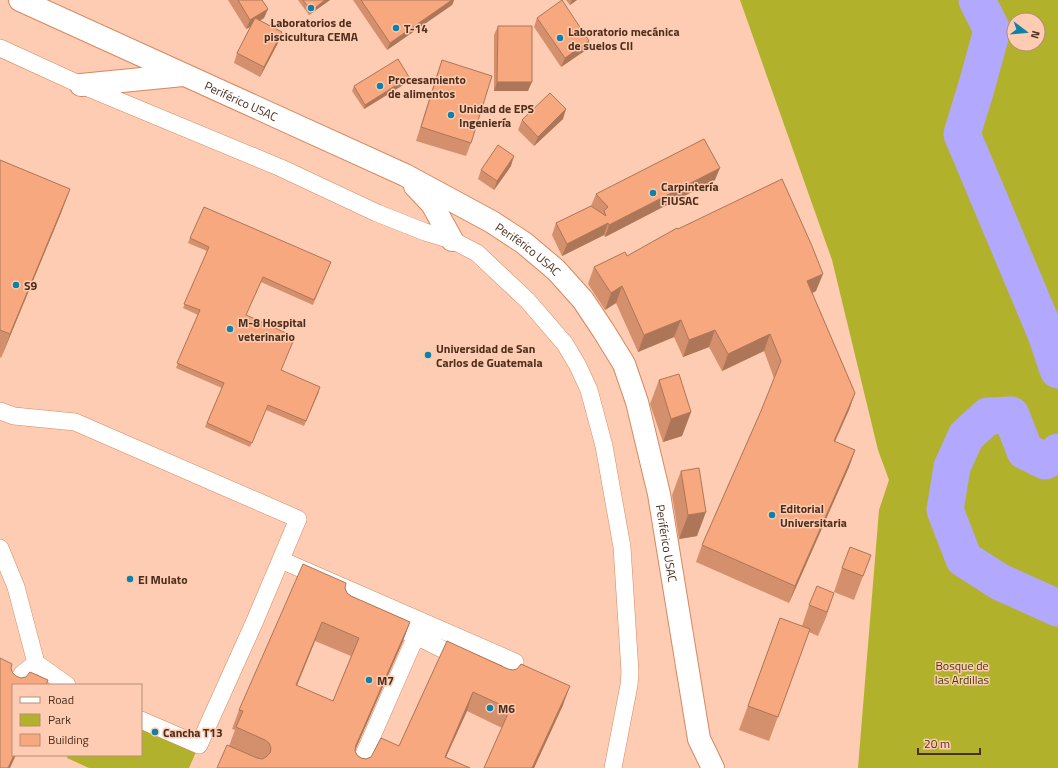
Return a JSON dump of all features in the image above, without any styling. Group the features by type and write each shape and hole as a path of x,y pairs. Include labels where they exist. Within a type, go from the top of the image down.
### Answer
{"street":[{"name":"Periférico USAC","path":"20,0 405,175 492,222 524,243 551,265 583,300 624,364 637,402 659,494 699,738 713,768"},
{"path":"0,48 81,85 281,168 377,213 425,232 452,240 477,253 528,301 565,344 578,366 589,390 604,446 622,547 630,672 629,685 613,768"},
{"path":"81,85 184,74"},
{"path":"405,175 432,204 452,240"},
{"path":"0,411 14,416 75,422 298,519 254,623 198,745 142,720"},
{"path":"0,548 16,587 36,663 66,684"},
{"path":"281,560 515,662 506,679 369,615"},
{"path":"358,768 416,636"},
{"path":"16,684 22,674 36,663"}],"green space":[{"name":"Bosque de las Ardillas","path":"740,0 1058,0 1058,768 858,768 879,510 889,480 878,450 832,260"},
{"name":"Cancha T13","path":"142,720 199,745 189,768 89,768 67,758 68,756 142,756"}],"building":[{"path":"238,0 262,0 268,9 250,20"},
{"path":"303,0 325,0 311,11"},
{"name":"T-14","path":"361,0 452,0 390,43"},
{"name":"Laboratorio mecánica de suelos CII","path":"562,0 589,41 565,58 537,18"},
{"path":"255,18 282,32 264,67 237,53"},
{"path":"498,26 532,26 532,82 497,82"},
{"name":"Procesamiento de alimentos","path":"398,59 409,77 365,105 354,86"},
{"name":"Unidad de EPS Ingeniería","path":"442,60 492,76 471,143 421,127"},
{"path":"550,93 566,109 538,137 522,120"},
{"path":"704,139 720,168 609,225 608,223 567,244 556,223 591,206 606,216 604,211 608,207 596,194"},
{"path":"498,145 514,156 497,181 481,170"},
{"name":"S9","path":"0,160 70,189 10,334 0,330"},
{"path":"782,179 823,274 807,281 855,393 834,441 855,450 795,586 702,545 761,411 781,361 770,334 728,354 715,330 689,340 681,320 644,335 622,286 611,293 594,267 625,252 627,256 677,228 678,229"},
{"name":"M-8 Hospital veterinario","path":"204,207 331,262 314,300 263,277 246,315 295,337 281,370 320,387 306,421 268,405 252,443 207,423 224,383 177,363 200,310 184,304 209,247 190,238"},
{"path":"679,374 691,412 671,419 659,380"},
{"path":"699,468 706,512 688,515 681,471"},
{"path":"850,547 871,555 863,576 842,568"},
{"path":"303,564 346,583 345,588 347,593 351,596 410,622 356,745 355,751 361,758 366,759 371,757 381,738 399,746 447,641 508,669 517,669 521,664 570,686 532,768 484,768 510,709 473,692 445,757 470,768 217,768 227,745 262,759 270,753 271,748 269,743 236,727 243,711 239,710","holes":["322,622 359,638 333,701 296,685"]},
{"path":"817,586 834,593 827,612 809,605"},
{"path":"780,618 810,629 778,717 748,706"},
{"path":"0,658 12,664 12,672 16,676 21,678 26,677 30,672 48,680 46,684 12,684 12,756 14,756 8,768 0,768"}],"waterway":[{"path":"977,0 992,30 962,134 1046,334 1058,370"},
{"path":"1058,452 1057,455 1045,461 1025,451 1011,415 988,416 966,436 952,467 945,510 964,559 1000,582 1058,608"}],"place":[{"name":"Laboratorios de piscicultura CEMA","path":"311,8"},
{"name":"T-14","path":"396,28"},
{"name":"Laboratorio mecánica de suelos CII","path":"560,38"},
{"name":"Procesamiento de alimentos","path":"380,86"},
{"name":"Unidad de EPS Ingeniería","path":"451,115"},
{"name":"Carpintería FIUSAC","path":"653,193"},
{"name":"S9","path":"16,285"},
{"name":"M-8 Hospital veterinario","path":"230,329"},
{"name":"Universidad de San Carlos de Guatemala","path":"428,355"},
{"name":"Editorial Universitaria","path":"772,515"},
{"name":"El Mulato","path":"130,579"},
{"name":"M7","path":"369,680"},
{"name":"M6","path":"490,708"},
{"name":"Cancha T13","path":"155,732"}]}
